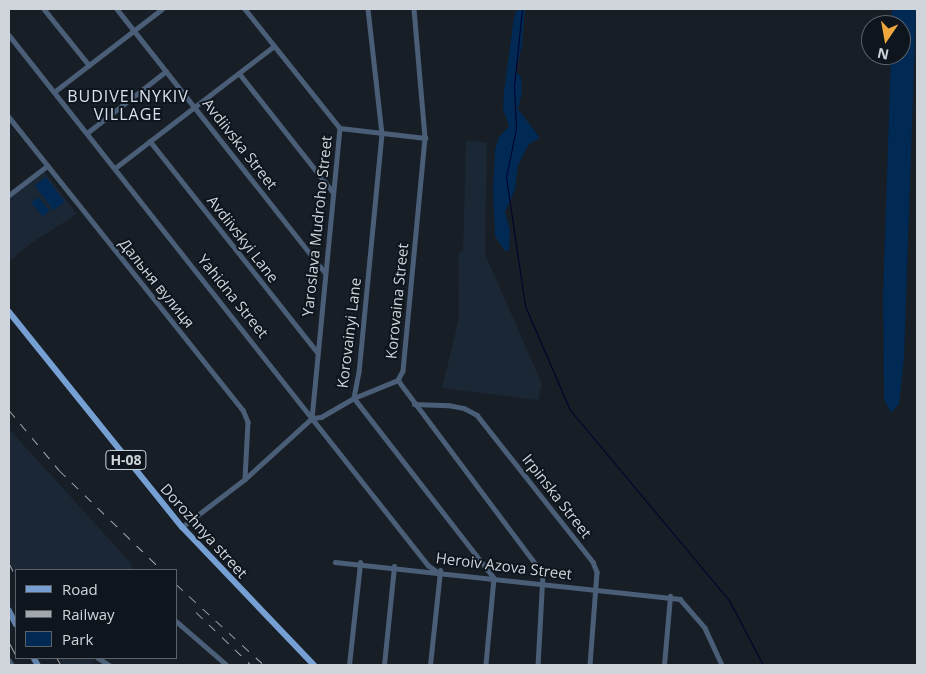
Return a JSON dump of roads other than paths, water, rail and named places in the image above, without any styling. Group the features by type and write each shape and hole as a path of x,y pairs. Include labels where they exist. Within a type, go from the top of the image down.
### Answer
{"main road":[{"name":"Dorozhnya street","path":"9,312 182,527 314,665"},
{"path":"9,610 15,622"}],"street":[{"path":"44,9 89,65"},
{"name":"Avdiivska Street","path":"117,9 325,272"},
{"path":"54,92 162,9"},
{"name":"Yaroslava Mudroho Street","path":"245,9 340,128 312,418"},
{"name":"Korovainyi Lane","path":"368,9 382,134 359,372 354,398 494,578"},
{"name":"Korovaina Street","path":"414,9 425,138 403,371 398,380 414,404 538,564 546,582"},
{"name":"Yahidna Street","path":"9,35 428,565 438,571"},
{"path":"115,168 274,46"},
{"path":"87,133 166,71"},
{"path":"239,73 333,192"},
{"name":"Дальня вулиця","path":"9,118 243,410 248,422 245,479"},
{"path":"340,128 425,138"},
{"name":"Avdiivskyi Lane","path":"150,141 317,352"},
{"path":"9,195 47,166"},
{"path":"182,527 245,479 312,418 321,417 354,398 398,380"},
{"name":"Irpinska Street","path":"414,404 448,405 464,408 477,415 593,562 597,572 590,665"},
{"name":"Heroiv Azova Street","path":"335,562 670,596"},
{"path":"349,665 360,564"},
{"path":"384,665 394,567"},
{"path":"430,665 438,571"},
{"path":"486,665 494,578"},
{"path":"538,665 546,582"},
{"path":"664,665 670,596 680,599 705,628 722,665"},
{"path":"178,623 227,665"},
{"path":"9,660 12,665"}],"waterway":[{"path":"522,9 514,86 516,128 506,177 525,306 570,410 729,600 763,665"}],"tram line":[{"path":"9,643 15,654"}],"railway":[{"path":"9,410 59,470 161,569"},
{"path":"9,563 15,575"},
{"path":"178,586 264,665"},
{"path":"196,612 251,665"},
{"path":"58,659 61,665"}],"district":[{"name":"BUDIVELNYKIV VILLAGE","path":"128,105"}]}
